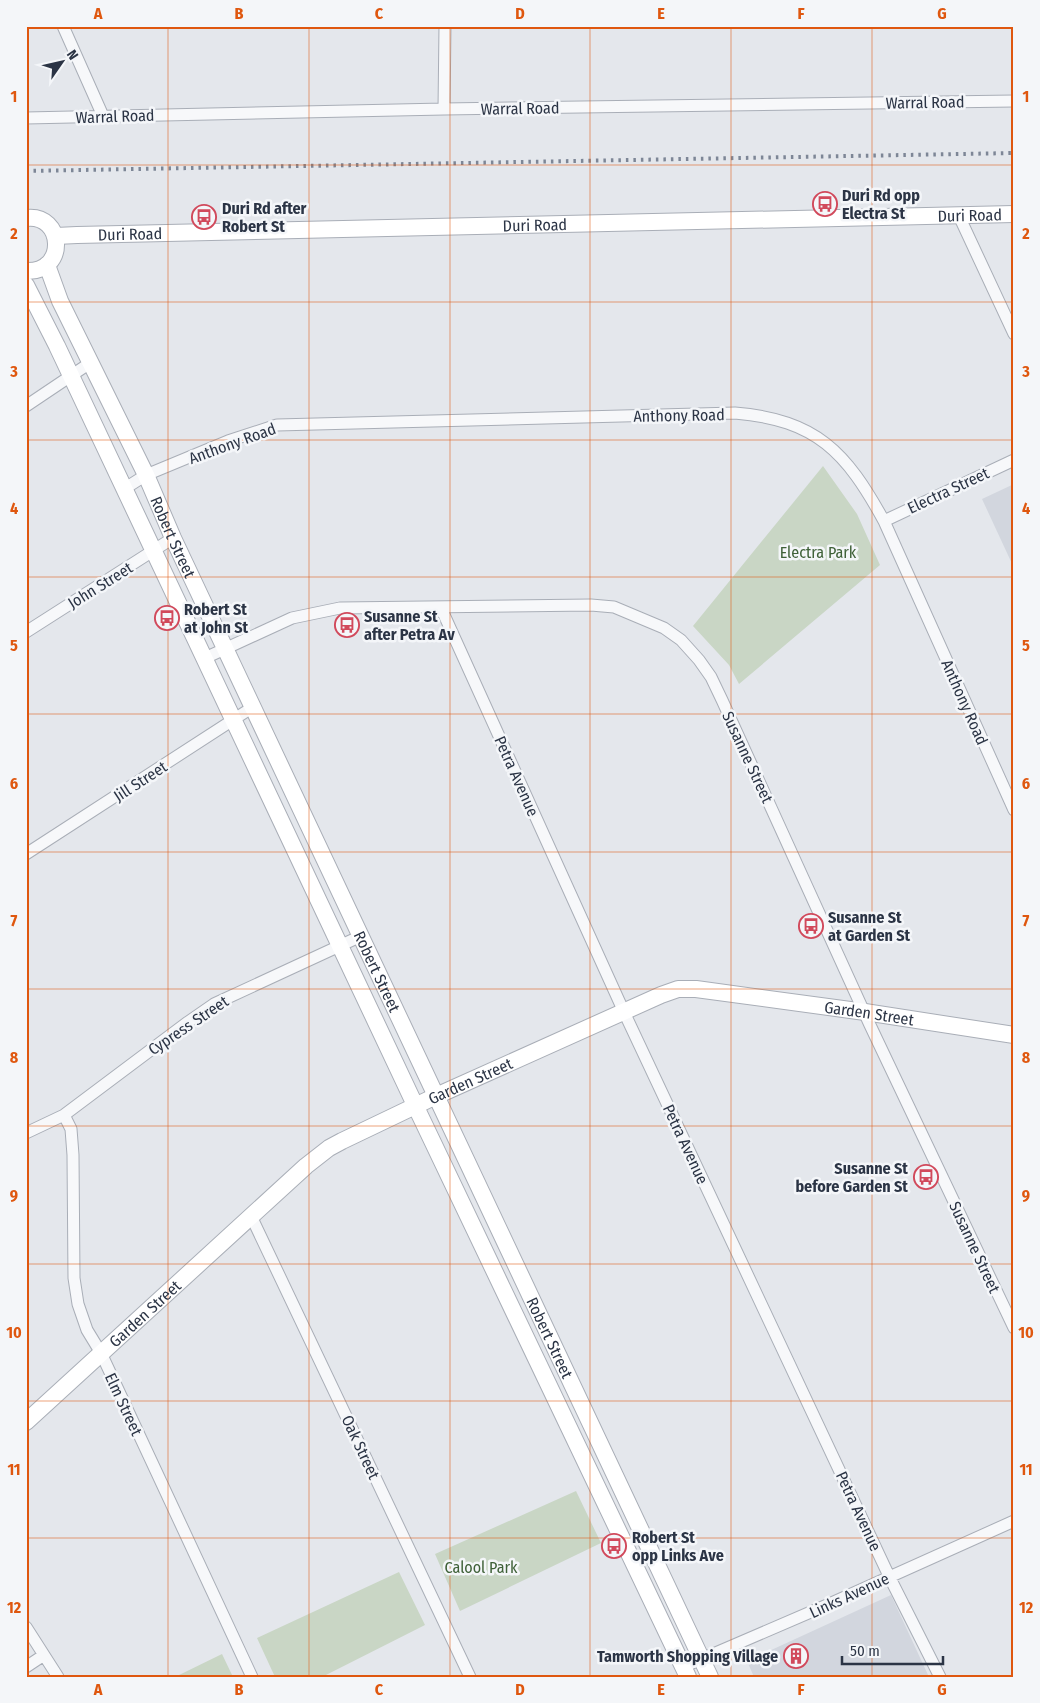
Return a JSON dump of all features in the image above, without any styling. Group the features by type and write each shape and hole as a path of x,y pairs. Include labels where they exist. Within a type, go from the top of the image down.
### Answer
{"street":[{"path":"63,26 103,116"},
{"path":"444,109 445,26"},
{"name":"Warral Road","path":"26,118 444,109 1014,101"},
{"name":"Duri Road","path":"56,236 1014,214"},
{"path":"958,216 1014,334"},
{"path":"26,218 38,218 46,222 56,236 56,252 47,265 40,269 26,270"},
{"name":"Robert Street","path":"47,265 60,301 146,475 173,538 710,1677"},
{"name":"Robert Street","path":"26,285 205,658 685,1672"},
{"path":"26,406 90,363"},
{"name":"Anthony Road","path":"124,489 146,475 228,441 277,425 735,414 753,415 799,426 819,438 840,455 858,477 884,521 1014,810"},
{"name":"Electra Street","path":"884,521 1014,460"},
{"name":"John Street","path":"26,632 173,538"},
{"name":"Susanne Street","path":"205,658 292,618 340,608 591,605 614,608 664,628 680,640 699,660 711,677 864,1012 1014,1328"},
{"name":"Petra Avenue","path":"441,608 624,1012 889,1576 940,1677"},
{"name":"Jill Street","path":"26,854 253,707"},
{"name":"Cypress Street","path":"26,1133 64,1115 214,1004 361,936"},
{"name":"Garden Street","path":"26,1422 328,1148 436,1096 666,993 687,988 1014,1035"},
{"name":"Elm Street","path":"64,1115 71,1129 73,1155 74,1278 78,1304 87,1330 101,1353 252,1677"},
{"name":"Oak Street","path":"251,1216 470,1677"},
{"name":"Links Avenue","path":"685,1672 702,1660 1014,1520"},
{"path":"26,1627 58,1677"},
{"path":"26,1667 44,1655"}],"shaded area":[{"path":"1014,484 1014,568 982,499"},
{"name":"Tamworth Shopping Village","path":"891,1595 929,1677 754,1677 747,1661"}],"green space":[{"name":"Electra Park","path":"823,466 857,514 880,565 739,684 729,665 693,626"},
{"name":"Calool Park","path":"576,1491 601,1543 460,1611 435,1554"},
{"name":"Calool Park","path":"399,1572 425,1625 322,1677 275,1677 257,1638"},
{"path":"222,1654 233,1677 175,1677"}],"railway":[{"path":"26,171 1014,153"}],"place":[{"name":"Duri Rd opp Electra St","path":"825,204"},
{"name":"Duri Rd after Robert St","path":"204,217"},
{"name":"Robert St at John St","path":"167,618"},
{"name":"Susanne St after Petra Av","path":"347,625"},
{"name":"Susanne St at Garden St","path":"811,926"},
{"name":"Susanne St before Garden St","path":"926,1177"},
{"name":"Robert St opp Links Ave","path":"614,1546"},
{"name":"Tamworth Shopping Village","path":"796,1656"}]}
